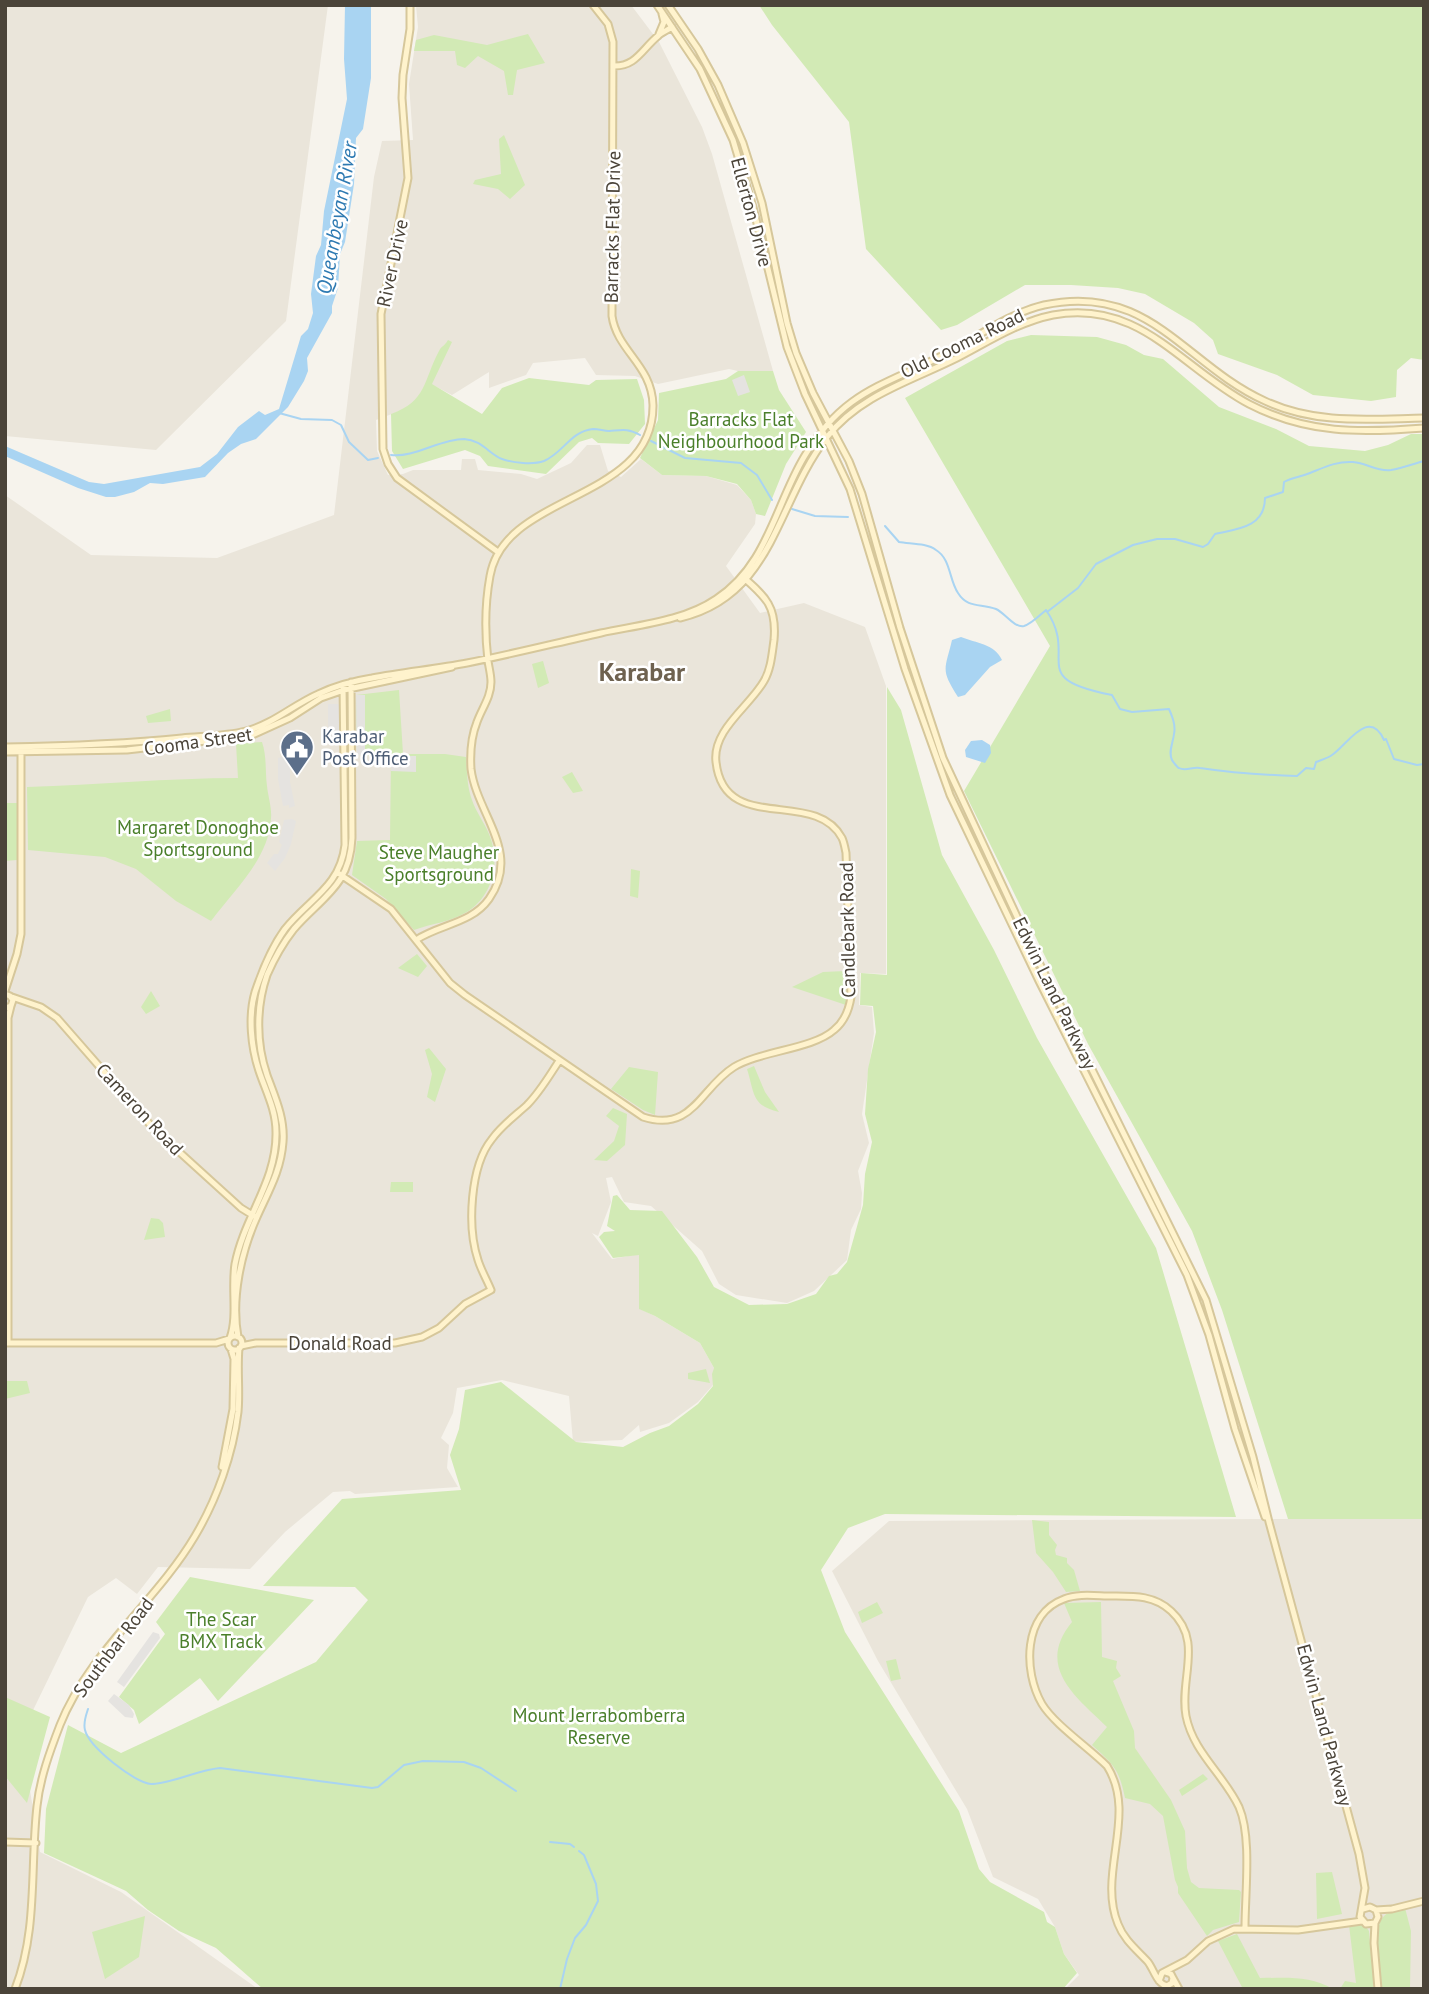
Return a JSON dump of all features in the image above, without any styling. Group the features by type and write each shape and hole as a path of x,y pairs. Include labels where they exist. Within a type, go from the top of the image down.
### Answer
{"main road":[{"name":"River Drive","path":"410,5 410,29 402,75 408,178 381,314 383,449 397,478 498,552"},
{"name":"Barracks Flat Drive","path":"416,940 461,921 477,911 494,891 501,870 499,846 477,791 470,756 477,722 491,688 488,658 489,580 498,552 524,524 577,496 621,468 639,450 651,424 653,399 649,381 617,335 612,316 613,66 611,34 605,19 593,5"},
{"name":"Ellerton Drive","path":"657,5 700,69 733,140 753,207 786,347 823,429"},
{"name":"Ellerton Drive","path":"668,5 718,85 743,143 762,203 794,345 806,379 828,423"},
{"path":"674,5 680,22"},
{"path":"659,34 664,22 662,12"},
{"path":"613,66 630,64 659,34 672,27 673,13"},
{"name":"Old Cooma Road","path":"785,505 804,458 823,429 847,404 869,389 952,351 1004,320 1041,306 1079,302 1114,306 1149,320 1238,386 1265,402 1294,412 1360,421 1424,418"},
{"name":"Old Cooma Road","path":"745,579 808,466 827,437 852,412 884,391 951,361 1016,327 1050,316 1075,313 1112,318 1142,329 1228,391 1249,404 1288,420 1323,429 1354,432 1424,428"},
{"name":"Edwin Land Parkway","path":"828,423 862,494 900,628 943,758 1027,938 1206,1300 1253,1457 1359,1854 1374,1942 1378,1989"},
{"name":"Edwin Land Parkway","path":"823,429 853,499 905,669 950,795 1039,981 1161,1219 1191,1284 1280,1564"},
{"name":"Cooma Street","path":"5,750 127,750 250,736 317,694 649,623 697,609 745,579"},
{"name":"Candlebark Road","path":"341,875 384,903 450,983 643,1117 665,1121 675,1119 691,1110 718,1077 737,1065 829,1035 847,1013 851,997 846,853 841,837 822,819 793,811 751,806 736,799 727,792 716,763 722,736 763,684 773,650 775,626 770,606 762,594 745,579"},
{"name":"Southbar Road","path":"220,1483 233,1409 234,1359 230,1339 235,1265 271,1173 276,1141 272,1105 259,1072 253,1044 255,993 270,954 282,934 341,875 345,845 347,686"},
{"path":"21,749 21,934 8,984 7,1343 216,1343 230,1339 240,1343"},
{"name":"Cameron Road","path":"8,995 41,1007 57,1018 154,1129 254,1216"},
{"path":"8,1010 24,1002"},
{"name":"Donald Road","path":"240,1343 408,1341 439,1328 465,1304 491,1290 478,1260 475,1241 472,1191 475,1175 490,1140 529,1103 559,1061"},
{"name":"Southbar Road","path":"15,1989 30,1928 37,1806 44,1768 65,1713 88,1676 195,1536 220,1483 234,1441 238,1409 240,1343 236,1322 239,1278 254,1216"},
{"path":"216,1343 231,1348 240,1343"},
{"path":"1178,1989 1164,1986 1159,1981 1150,1965 1125,1938 1114,1914 1111,1892 1120,1804 1115,1780 1107,1766 1042,1705 1031,1675 1029,1650 1038,1620 1050,1607 1064,1598 1143,1597 1166,1606 1183,1625 1190,1647 1185,1708 1190,1730 1203,1756 1233,1797 1244,1821 1245,1927"},
{"path":"5,1842 36,1843"},
{"name":"Edwin Land Parkway","path":"1365,1888 1374,1908 1368,1918"},
{"path":"1159,1981 1164,1972 1227,1931 1245,1927 1298,1930 1350,1922 1424,1900"},
{"path":"1368,1918 1374,1908 1392,1909"},
{"path":"1169,1986 1180,1964"},
{"path":"1150,1965 1173,1978 1178,1989"}],"shaded area":[{"path":"5,5 328,5 286,321 156,450 5,436"},
{"path":"416,5 631,5 659,42 702,127 712,154 773,371 729,369 658,384 635,376 596,375 585,358 533,363 526,375 489,388 489,372 452,395 431,384 446,353 445,345 440,350 422,394 415,402 405,409 376,420 377,451 388,475 413,470 461,470 462,459 475,459 478,470 521,474 537,479 571,463 587,445 600,445 608,471 621,477 641,459 662,475 706,476 737,485 751,500 756,514 755,524 726,566 760,613 804,603 865,627 886,686 886,974 860,973 859,1005 872,1007 874,1033 862,1114 869,1143 858,1171 862,1193 861,1209 851,1230 847,1260 814,1291 787,1303 736,1295 719,1284 702,1251 651,1206 624,1202 612,1177 606,1178 611,1202 598,1236 592,1233 612,1259 639,1254 640,1309 700,1343 714,1368 713,1385 698,1402 669,1423 640,1432 639,1425 622,1440 573,1442 569,1396 502,1380 457,1388 453,1413 441,1438 449,1445 447,1468 458,1487 355,1494 350,1491 333,1492 285,1532 250,1569 158,1567 137,1594 116,1578 88,1597 21,1735 40,1852 121,1892 258,1989 5,1989 5,495 91,555 217,558 334,515 374,177 382,141 413,140 409,84 418,27"},
{"path":"744,375 750,392 738,396 732,380"},
{"path":"356,695 365,695 365,755 357,755"},
{"path":"328,704 340,704 340,744 328,744"},
{"path":"391,756 416,756 416,772 391,771"},
{"path":"278,758 290,758 290,782 295,806 289,808 289,805 283,806 278,779"},
{"path":"284,820 296,821 291,844 275,871 267,863 274,854 278,854 282,845 279,842"},
{"path":"1422,1519 1424,1989 1065,1989 1079,1975 1064,1954 1055,1927 1038,1899 993,1877 967,1809 878,1661 832,1571 889,1521"},
{"path":"153,1632 159,1634 160,1638 124,1687 117,1682"},
{"path":"114,1694 129,1705 134,1714 133,1718 125,1717 108,1701"}],"green space":[{"path":"759,5 1424,5 1424,360 1411,358 1397,370 1396,397 1371,401 1313,395 1277,375 1218,354 1213,340 1194,323 1145,294 1118,288 1071,285 1025,285 957,325 941,330 866,249 849,122"},
{"path":"528,34 545,63 517,70 513,95 508,95 504,71 478,56 465,68 457,65 455,51 414,51 416,40 434,35 487,45"},
{"path":"504,135 525,185 510,199 498,189 473,184 475,180 501,174 499,139"},
{"path":"1031,335 1097,337 1126,345 1144,355 1163,359 1219,407 1276,429 1309,446 1365,451 1388,445 1411,434 1424,434 1424,1542 1422,1519 1288,1519 1222,1310 1192,1231 1088,1044 964,791 1050,646 905,398 1007,341"},
{"path":"448,340 452,342 432,384 482,414 502,388 529,378 589,385 596,380 637,379 644,400 645,424 629,444 598,443 592,438 579,442 546,474 488,466 480,456 465,450 403,469 392,451 391,414 403,409 418,396 439,351"},
{"name":"Barracks Flat Neighbourhood Park","path":"738,371 773,371 779,390 806,432 786,464 765,516 756,514 751,500 737,484 706,476 662,475 640,458 658,420 659,393 726,379"},
{"path":"543,661 549,683 538,688 532,664"},
{"name":"Mount Jerrabomberra Reserve","path":"887,687 901,710 942,855 994,950 1037,1038 1156,1248 1236,1517 885,1514 848,1528 821,1570 845,1632 959,1811 979,1869 990,1882 1044,1912 1047,1922 1055,1927 1064,1954 1077,1973 1063,1989 263,1989 216,1948 179,1931 126,1891 44,1853 46,1809 68,1725 121,1753 316,1662 368,1600 355,1587 263,1586 342,1499 461,1490 450,1455 459,1429 465,1390 501,1382 576,1442 623,1447 669,1426 698,1404 713,1386 714,1368 700,1343 639,1309 639,1255 613,1258 599,1237 604,1232 615,1231 607,1226 613,1196 617,1195 630,1210 662,1211 697,1257 714,1287 749,1305 787,1304 816,1294 829,1276 837,1274 847,1262 863,1205 865,1174 872,1142 865,1114 868,1069 876,1032 873,1006 860,1005 861,973 887,975"},
{"name":"Steve Maugher Sportsground","path":"399,690 403,754 466,757 470,795 489,834 494,856 492,878 475,906 453,919 414,930 386,899 352,875 357,841 390,840 391,756 357,755 356,695"},
{"path":"170,709 171,721 148,723 146,716"},
{"name":"Margaret Donoghoe Sportsground","path":"262,742 271,810 269,833 249,873 211,921 176,901 136,869 105,857 28,850 27,787 238,778 236,744"},
{"path":"572,772 583,791 573,793 562,777"},
{"path":"5,803 17,803 17,860 5,861"},
{"path":"631,869 640,871 638,898 630,896"},
{"path":"417,954 427,966 418,977 398,968"},
{"path":"846,971 846,1005 792,987 823,972"},
{"path":"151,991 160,1006 146,1014 141,1007"},
{"path":"429,1048 446,1069 435,1102 427,1097 432,1074 425,1050"},
{"path":"754,1066 765,1092 779,1112 763,1106 753,1092 747,1069"},
{"path":"629,1067 658,1072 655,1115 611,1089"},
{"path":"613,1108 627,1114 625,1145 607,1161 594,1160 614,1141 619,1126 606,1116"},
{"path":"391,1182 413,1182 413,1192 390,1192"},
{"path":"151,1218 159,1219 163,1223 165,1237 144,1240"},
{"path":"706,1369 710,1383 688,1379 688,1373"},
{"path":"5,1381 27,1381 30,1393 5,1399"},
{"path":"1032,1520 1049,1522 1049,1535 1057,1545 1056,1555 1067,1558 1067,1563 1074,1570 1080,1591 1066,1592 1036,1553"},
{"name":"The Scar BMX Track","path":"190,1577 314,1600 218,1701 200,1678 139,1724 134,1710 119,1697 165,1634 156,1622"},
{"path":"877,1602 883,1613 862,1623 858,1612"},
{"path":"1101,1602 1102,1657 1117,1661 1116,1668 1121,1676 1113,1681 1134,1731 1135,1748 1171,1800 1185,1831 1187,1868 1191,1882 1199,1888 1241,1892 1239,1922 1213,1930 1207,1936 1178,1893 1163,1816 1150,1804 1125,1798 1114,1768 1092,1745 1107,1727 1073,1692 1059,1667 1058,1653 1062,1638 1072,1622 1064,1603"},
{"path":"896,1659 901,1679 891,1681 886,1661"},
{"path":"5,1697 50,1717 27,1803 5,1776"},
{"path":"1203,1774 1208,1779 1182,1796 1179,1790"},
{"path":"1332,1872 1342,1914 1317,1919 1316,1873"},
{"path":"1405,1908 1411,1931 1410,1989 1380,1989 1377,1940 1380,1922 1386,1914"},
{"path":"145,1916 139,1957 105,1979 92,1932"},
{"path":"1364,1924 1369,1931 1374,1989 1340,1989 1345,1981 1356,1983 1349,1925"},
{"path":"1237,1934 1260,1978 1306,1979 1333,1989 1243,1989 1218,1941"}],"water":[{"name":"Queanbeyan River","path":"345,5 371,5 371,78 363,129 356,138 354,184 332,313 307,358 308,371 288,407 256,439 241,444 228,453 205,477 163,484 150,483 134,492 115,497 106,497 78,488 5,456 5,446 89,482 104,484 200,467 217,454 238,427 259,411 265,415 279,409 301,336 308,329 313,313 311,294 316,256 321,245 324,211 347,99 344,59"},
{"path":"961,637 990,647 1002,660 990,667 965,695 958,697 946,675 946,664 952,640"},
{"path":"982,740 990,745 991,753 985,763 966,757 965,750 971,741"}],"waterway":[{"path":"279,413 301,419 332,420 341,425 349,442 368,460 378,458"},
{"path":"391,455 409,454 464,439 481,444 502,459 534,463 551,457 585,431 625,430 640,435"},
{"path":"651,441 685,458 741,463 757,475 772,500"},
{"path":"1047,612 1078,588 1096,564 1133,545 1157,539 1175,539 1203,547 1215,534 1249,525 1260,515 1265,498 1283,492 1284,482 1287,480 1342,462 1386,470 1424,461"},
{"path":"792,509 815,516 848,517"},
{"path":"885,526 899,542 928,546 941,554 955,588 966,601 996,609 1020,626 1030,623 1046,610 1055,627 1061,674 1069,681 1112,695 1120,709 1132,712 1169,709 1174,727 1171,757 1179,768 1297,776 1306,768 1314,769 1316,762 1332,755 1358,731 1372,727 1386,739 1394,759 1417,765 1424,764"},
{"path":"88,1709 84,1727 88,1737 124,1771 151,1784 220,1768 372,1788 378,1787 404,1765 423,1761 464,1762 481,1768 516,1791"},
{"path":"550,1842 570,1844 574,1847"},
{"path":"560,1989 575,1938 586,1925 598,1901 596,1884 584,1855 579,1851"}],"place":[{"name":"Karabar Post Office","path":"297,777"}],"district":[{"name":"Karabar","path":"642,672"}]}
